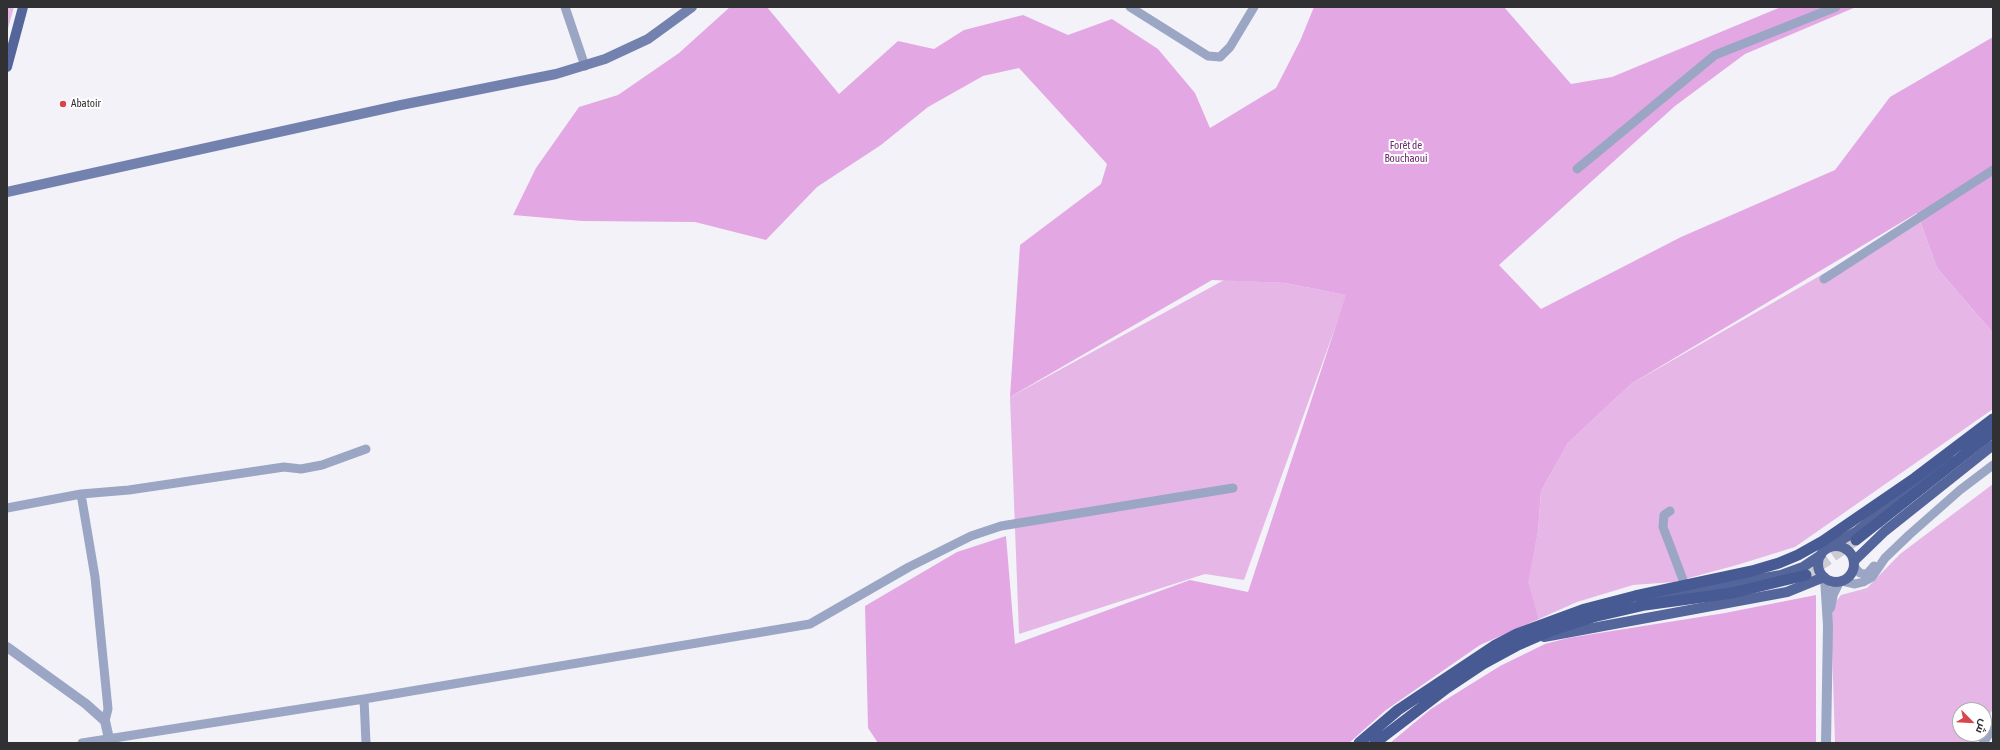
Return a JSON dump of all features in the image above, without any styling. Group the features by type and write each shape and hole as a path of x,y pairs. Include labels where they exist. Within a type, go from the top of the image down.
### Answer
{"highway":[{"path":"1359,743 1398,710 1494,646 1517,634 1564,616 1609,603 1779,563 1811,548 1915,478 1993,419"},
{"path":"1856,540 1993,432"},
{"path":"1375,743 1389,730 1483,664 1530,640 1593,617 1645,605 1732,593 1806,575"}],"main road":[{"path":"7,67 23,7"},
{"path":"7,192 401,105 556,74 605,60 648,39 692,7"},
{"path":"1609,603 1774,576 1804,567 1821,555 1829,547 1857,532 1993,425"},
{"path":"1821,555 1818,566 1825,578 1830,581 1840,581 1850,576 1854,564 1881,534 1993,445"},
{"path":"1829,547 1840,546 1845,548 1849,551 1854,564"},
{"path":"1530,640 1787,592 1825,578"}],"street":[{"path":"565,7 585,66"},
{"path":"1130,7 1208,56 1220,57 1230,46 1254,7"},
{"path":"1577,169 1714,55 1836,7"},
{"path":"1824,279 1993,170"},
{"path":"7,508 81,494 129,490 284,467 301,469 322,465 366,449"},
{"path":"1828,626 1832,600 1840,581 1855,584 1868,580 1875,573 1885,558 1909,535 1960,490 1993,465"},
{"path":"82,743 110,741 810,624 909,568 971,536 1001,526 1233,488"},
{"path":"81,494 95,577 108,709 105,721 110,741"},
{"path":"1670,511 1664,515 1663,527 1685,585"},
{"path":"1854,564 1860,573 1868,573 1888,549 1909,535"},
{"path":"1825,578 1828,626 1826,743"},
{"path":"7,647 86,704 105,721"},
{"path":"364,699 366,743"},
{"path":"1983,743 1993,728"}],"shaded area":[{"path":"7,7 14,7 7,32"},
{"path":"1919,219 1937,268 1993,333 1993,409 1795,547 1674,582 1633,585 1577,602 1539,619 1527,582 1538,532 1541,491 1568,443 1631,384"},
{"path":"1224,280 1285,283 1347,295 1244,580 1205,574 1019,634 1010,397"},
{"path":"1993,484 1993,709 1992,711 1992,702 1952,702 1952,742 1972,743 1835,743 1831,616 1834,604 1841,595 1867,588 1900,554"}],"green space":[{"name":"Forêt de Bouchaoui","path":"730,7 767,7 839,94 898,41 934,49 964,30 1023,15 1068,35 1112,19 1158,49 1195,93 1210,128 1276,88 1300,41 1314,7 1504,7 1571,84 1612,77 1781,7 1856,7 1745,54 1675,106 1499,265 1541,309 1681,237 1835,170 1890,97 1993,37 1993,333 1937,268 1917,213 1631,384 1568,443 1541,491 1538,532 1528,582 1539,619 1480,645 1386,710 1349,743 878,743 868,728 865,606 957,552 1006,536 1015,644 1190,580 1248,592 1346,295 1285,283 1212,280 1010,397 1020,245 1101,184 1107,164 1019,68 983,76 928,107 881,145 817,187 766,240 695,222 582,221 513,215 536,168 579,107 618,95 679,53"},
{"path":"1816,595 1816,743 1390,743 1431,709 1500,666 1545,644 1568,638 1725,613"}],"tunnel":[{"path":"1806,575 1856,540"}],"place":[{"name":"Abatoir","path":"63,104"}]}
